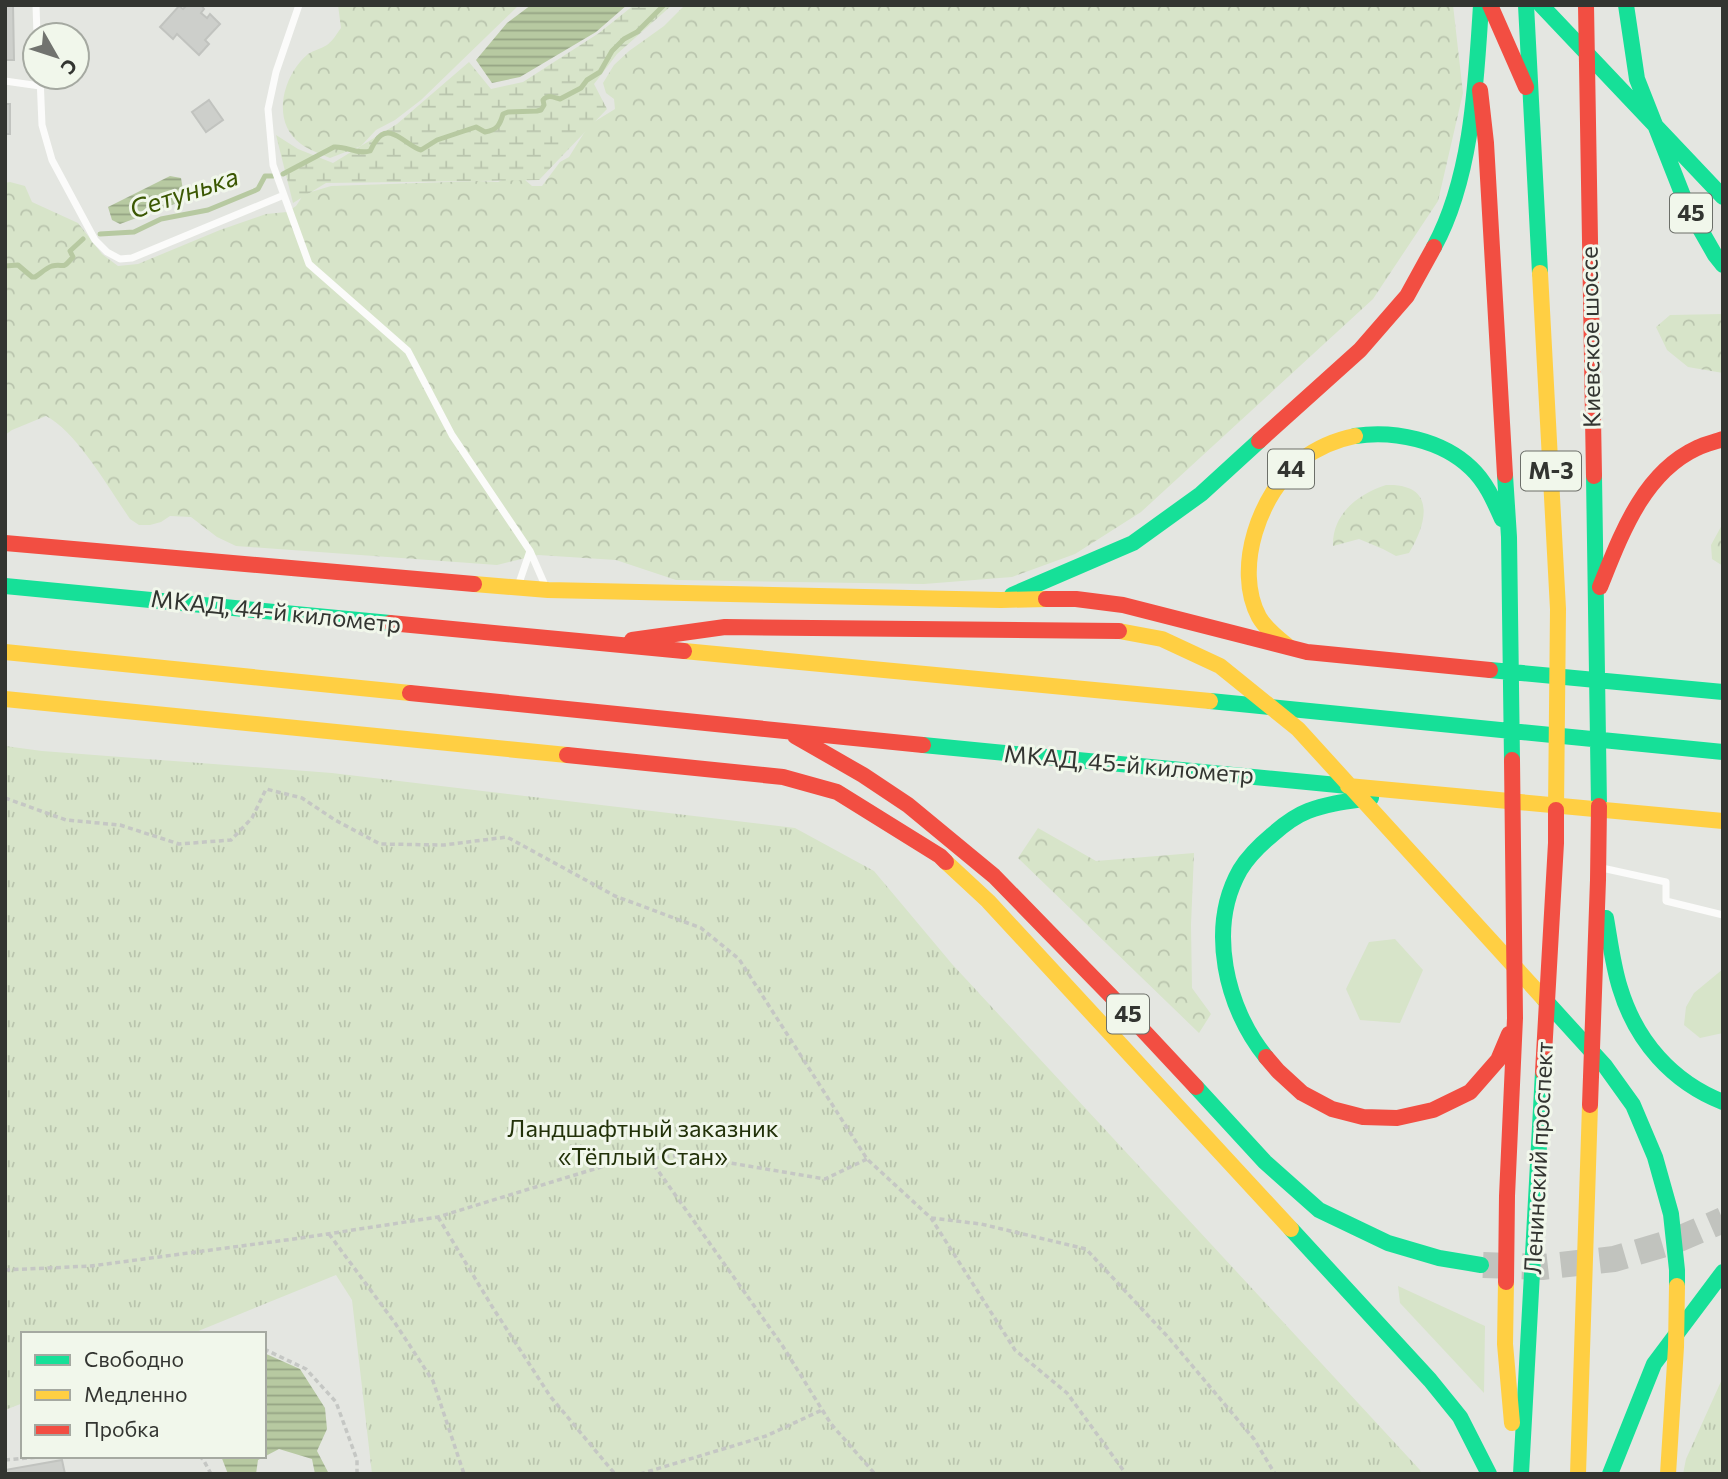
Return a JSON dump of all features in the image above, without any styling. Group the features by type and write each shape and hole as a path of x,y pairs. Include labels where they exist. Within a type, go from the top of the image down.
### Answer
{"main road":[{"path":"1471,5 1486,143 1509,537 1515,1018 1507,1196 1505,1344 1514,1446 1521,1472"},
{"path":"1001,600 1133,542 1202,494 1360,350 1407,296 1439,238 1460,184 1473,107 1481,5"},
{"path":"1489,5 1531,100"},
{"name":"Киевское шоссе","path":"1527,5 1558,610 1556,843"},
{"path":"1541,5 1723,197"},
{"name":"Киевское шоссе","path":"1586,5 1599,774 1598,874"},
{"path":"1626,5 1637,79 1669,156 1690,192 1723,237"},
{"name":"45","path":"1669,156 1688,206 1723,265"},
{"name":"44","path":"1289,647 1273,635 1257,615 1250,588 1250,555 1256,523 1270,495 1291,469 1317,449 1344,438 1371,433 1401,435 1429,443 1454,455 1476,471 1492,495 1509,537"},
{"path":"1596,596 1618,539 1637,504 1659,473 1682,455 1723,439"},
{"path":"5,543 548,590 1001,600 1076,598 1123,605 1307,652 1723,692"},
{"name":"МКАД, 44-й километр","path":"5,586 603,644"},
{"path":"603,644 725,628 1115,630 1162,639 1220,666 1298,729 1605,1066 1633,1105 1655,1157 1671,1214 1676,1270 1676,1347 1668,1474"},
{"path":"603,644 1723,752"},
{"name":"МКАД, 45-й километр","path":"5,652 535,707 1723,823"},
{"path":"5,699 783,777 837,792 940,856 988,901 1430,1380 1460,1418 1489,1474"},
{"name":"45","path":"788,732 863,775 908,805 994,876 1111,996 1265,1162 1319,1210 1388,1243 1439,1258 1481,1265"},
{"path":"1449,795 1383,797 1340,802 1307,811 1280,827 1258,847 1240,870 1227,901 1223,926 1224,953 1231,988 1240,1015 1256,1044 1278,1071 1303,1093 1332,1109 1363,1117 1397,1118 1433,1110 1470,1092 1497,1060 1515,1018"},
{"name":"Ленинский проспект","path":"1521,1472 1556,843"},
{"path":"1598,874 1620,990 1639,1030 1654,1055 1679,1079 1705,1097 1723,1102"},
{"name":"Ленинский проспект","path":"1578,1474 1598,874"},
{"path":"1610,1474 1654,1364 1723,1272"}],"lane":[{"path":"299,5 276,72 268,109 273,165 309,264 408,351 452,435 530,551 548,590"},
{"path":"40,91 42,125 52,160 95,240 107,252 120,258 132,258 284,195"},
{"path":"517,588 530,551"},
{"path":"1598,874 1665,882 1666,901 1723,915"}],"path":[{"path":"5,798 66,820 120,825 179,845 231,840 252,818 266,789 302,798 335,820 380,844 444,845 507,837 615,896 701,928 738,959 867,1159 930,1218 1015,1350 1067,1392 1126,1474"},
{"path":"6,1271 91,1266 438,1217 617,1162 683,1154 825,1179 867,1159"},
{"path":"649,1158 782,1346 831,1424 875,1474"},
{"path":"438,1217 550,1396 615,1474"},
{"path":"930,1218 981,1224 1086,1249 1168,1337 1254,1439 1275,1474"},
{"path":"329,1234 396,1323 433,1381 464,1474"},
{"path":"266,1350 306,1368 336,1402 357,1460 358,1474"},
{"path":"640,1474 766,1436 822,1410"},
{"path":"5,1460 28,1458"},
{"path":"202,1458 211,1474"}],"green space":[{"path":"338,5 519,5 421,100 395,120 376,130 361,146 330,158 304,146 291,135 283,111 287,86 299,63 308,54 329,43 341,28"},
{"path":"634,5 672,5 617,54 594,84 607,109 539,180 326,183 293,203 276,135 298,149 333,163 397,124 469,62 491,89 523,82 599,33"},
{"path":"685,5 1453,5 1463,93 1438,201 1373,299 1141,512 1075,554 1012,577 924,584 676,580 616,560 538,555 497,565 236,546 217,537 191,517 170,516 150,525 139,525 130,519 69,434 46,416 5,435 5,183 25,186 32,202 78,223 102,254 118,266 138,264 266,214 287,212 296,206 302,197 331,186 498,182 517,173 532,186 542,186 560,162 569,157 589,125 615,109 614,99 606,93 603,83 614,65 664,26"},
{"path":"1723,314 1723,373 1688,367 1667,350 1656,327 1670,315"},
{"path":"1386,485 1402,486 1413,490 1420,497 1423,517 1416,541 1409,553 1396,556 1359,539 1333,546 1337,524 1342,515 1357,500"},
{"path":"1723,523 1723,566 1712,559 1711,545"},
{"name":"Ландшафтный заказник «Тёплый Стан»","path":"5,746 332,773 795,828 874,871 952,964 1421,1474 372,1474 352,1300 336,1275 196,1332 21,1332 21,1404 5,1410"},
{"path":"1038,828 1096,861 1194,853 1192,988 1211,1014 1199,1033 1018,858"},
{"path":"1395,939 1423,970 1400,1023 1360,1020 1346,989 1369,942"},
{"path":"1723,969 1723,1033 1700,1038 1684,1025 1686,1007 1694,993"},
{"path":"1398,1286 1485,1326 1484,1393 1400,1303"},
{"path":"1723,1377 1723,1474 1683,1474 1686,1459"}],"shaded area":[{"path":"531,5 627,5 596,32 520,77 492,83 476,60 507,23"},
{"path":"170,176 181,178 183,190 180,202 120,224 112,220 108,207"},
{"path":"266,1354 300,1369 325,1408 327,1429 317,1451 329,1474 315,1474 312,1459 279,1449 266,1456"},
{"path":"222,1458 262,1458 258,1460 256,1474 228,1474"}],"building":[{"path":"5,5 13,5 14,60 5,60"},
{"path":"187,5 201,5 204,9 201,13 207,18 210,14 220,24 205,40 209,44 199,55 177,34 173,39 160,27 179,6 183,9"},
{"path":"209,100 223,120 206,132 192,112"},
{"path":"5,104 10,104 10,134 5,134"},
{"path":"62,1460 65,1474 5,1474 5,1470"}],"waterway":[{"name":"Сетунька","path":"283,174 334,147 370,151 381,135 387,133 398,136 421,150 437,140 476,127 485,132 492,130 499,124 503,114 508,112 541,110 545,98 551,96 560,99 581,88 587,80 600,72 612,51 624,39 637,32 664,5"},
{"name":"Сетунька","path":"100,234 134,232 161,219 208,210 258,189 265,176 273,176"},
{"name":"Сетунька","path":"5,266 18,265 35,277 50,267 66,264 73,257 70,251 83,239"}],"tunnel":[{"path":"1483,1265 1542,1267 1614,1259 1672,1242 1723,1220"}],"traffic: fast":[{"path":"1434,247 1447,220 1464,160 1474,98 1481,5"},
{"path":"1526,5 1540,273"},
{"path":"1541,5 1723,197"},
{"path":"1626,5 1637,79 1687,206 1723,265"},
{"path":"1355,436 1401,436 1446,450 1459,458 1481,479 1502,519"},
{"path":"1012,595 1133,543 1201,494 1259,441"},
{"path":"1505,475 1509,537 1512,760"},
{"path":"1594,476 1599,806"},
{"path":"5,586 390,623"},
{"path":"1490,670 1723,692"},
{"path":"1210,701 1723,752"},
{"path":"923,745 1348,786"},
{"path":"1266,1057 1240,1015 1231,992 1223,942 1230,893 1240,870 1250,856 1289,822 1303,813 1323,806 1371,798"},
{"path":"1606,918 1620,988 1646,1042 1672,1071 1705,1094 1723,1102"},
{"path":"1544,999 1605,1066 1633,1105 1655,1157 1671,1214 1677,1286"},
{"path":"1521,1474 1543,1072"},
{"path":"1196,1087 1265,1162 1319,1210 1388,1243 1439,1258 1481,1265"},
{"path":"1291,1229 1430,1380 1460,1417 1489,1474"},
{"path":"1610,1474 1654,1364 1723,1272"}],"traffic: slow":[{"path":"1540,273 1558,609 1556,810"},
{"path":"1289,647 1262,621 1252,598 1249,576 1255,532 1273,492 1286,474 1313,452 1355,436"},
{"path":"474,584 548,590 1046,599"},
{"path":"1119,631 1162,639 1220,666 1298,729 1544,999"},
{"path":"684,651 1210,701"},
{"path":"5,652 410,693"},
{"path":"5,699 567,755"},
{"path":"1348,786 1723,821"},
{"path":"946,862 988,901 1291,1229"},
{"path":"1578,1474 1590,1105"},
{"path":"1506,1282 1505,1344 1512,1423"},
{"path":"1668,1474 1677,1286"}],"traffic: jam":[{"path":"1490,5 1526,87"},
{"path":"1586,5 1594,476"},
{"path":"1480,90 1486,143 1505,475"},
{"path":"1259,441 1360,350 1407,296 1434,247"},
{"path":"1600,587 1616,547 1648,489 1678,459 1723,439"},
{"path":"5,543 474,584"},
{"path":"1046,599 1076,599 1123,605 1307,652 1490,670"},
{"path":"390,623 684,651"},
{"path":"632,640 725,627 1119,631"},
{"path":"410,693 923,745"},
{"path":"795,736 863,775 908,805 994,876 1196,1087"},
{"path":"567,755 783,777 837,792 946,862"},
{"path":"1506,1282 1515,1018 1512,760"},
{"path":"1590,1105 1599,806"},
{"path":"1543,1072 1556,810"},
{"path":"1266,1057 1302,1093 1332,1109 1363,1117 1397,1118 1433,1110 1470,1092 1498,1060 1509,1034"}]}
